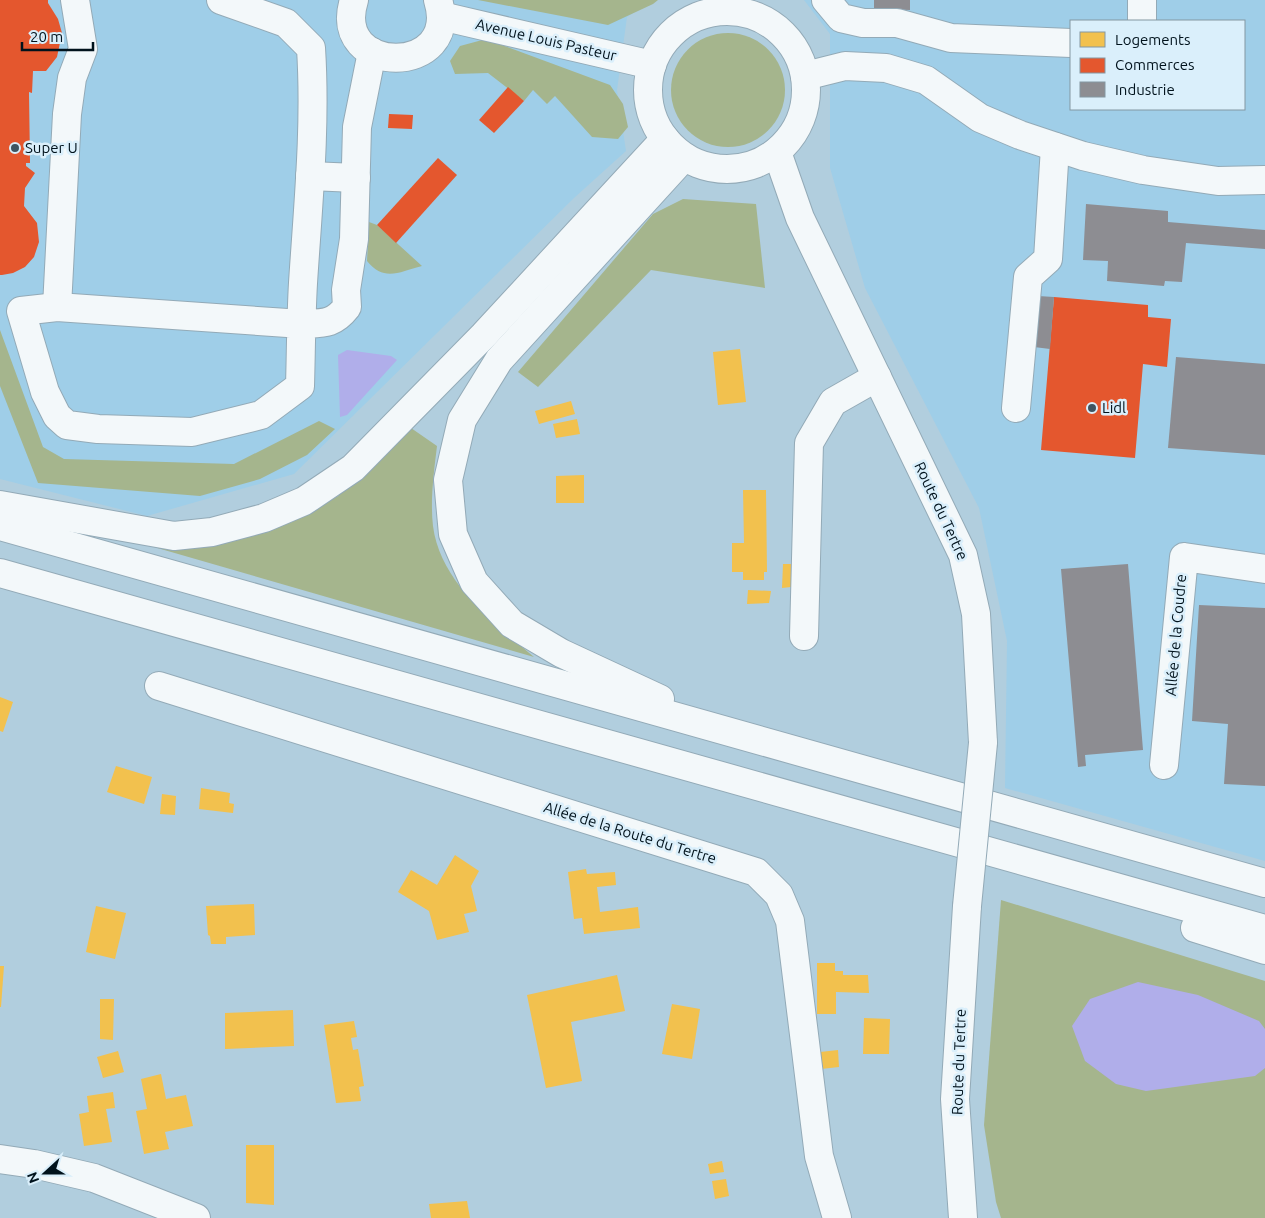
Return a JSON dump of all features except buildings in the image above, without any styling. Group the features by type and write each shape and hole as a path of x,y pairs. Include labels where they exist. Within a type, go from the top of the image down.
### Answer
{"main road":[{"path":"57,308 67,114 72,78 83,49 75,0"},
{"path":"220,0 286,23 311,48 313,114 302,324 300,386 261,415 192,432 98,429 66,425 57,416 45,392 21,311 57,308 302,324 330,322 339,317 347,307 346,290 354,239 357,127 372,52"},
{"path":"354,0 351,9 353,28 362,44 372,52 385,58 399,59 418,53 434,38 440,8"},
{"path":"826,0 842,18 863,23 897,23 951,38 1070,43"},
{"path":"1142,0 1142,20"},
{"path":"734,6 758,17 780,31 796,52 805,76 806,97 802,118 792,136 777,152 751,166 732,170 712,168 675,148 655,122 649,104 648,84 652,64 660,48 680,27 704,14 734,6"},
{"name":"Avenue Louis Pasteur","path":"440,8 652,64"},
{"path":"805,76 845,66 886,68 926,80 980,118 1083,156 1143,170 1218,181 1265,180"},
{"path":"1016,408 1028,277 1048,259 1055,147"},
{"path":"0,505 174,536 212,532 264,518 304,501 353,468 484,335 675,148"},
{"path":"675,148 498,360 462,420 448,480 453,534 474,582 512,624 561,653 734,734"},
{"name":"Route du Tertre","path":"777,152 800,218 964,555 976,614 984,743 966,906 955,1099 963,1218"},
{"path":"310,176 356,178"},
{"path":"804,636 809,443 833,402 877,377"},
{"path":"0,526 1265,883"},
{"name":"Allée de la Coudre","path":"1164,765 1184,557 1265,569"},
{"path":"0,573 1265,929"},
{"name":"Allée de la Route du Tertre","path":"160,686 756,872 779,896 790,921 819,1156 837,1218"},
{"path":"808,800 1265,950"},
{"path":"0,1159 94,1178 196,1218"}],"shaded area":[{"path":"0,0 653,0 627,17 617,90 626,151 574,198 294,474 147,516 0,479"},
{"path":"804,0 1265,0 1265,861 1005,788 1007,641 979,508 865,288 830,168 830,34"},
{"path":"347,350 391,356 397,360 347,415 340,417 338,355"},
{"path":"1138,982 1198,995 1259,1021 1265,1029 1265,1068 1255,1076 1146,1091 1116,1084 1085,1061 1072,1026 1090,999"}],"green space":[{"path":"478,0 658,0 608,25"},
{"path":"728,33 750,37 769,49 781,68 785,90 781,112 769,131 750,143 728,147 706,143 687,131 675,112 671,90 675,68 687,49 706,37"},
{"path":"486,39 610,85 623,104 628,127 618,139 592,137 555,96 547,104 533,90 524,101 488,73 455,74 450,61 460,46"},
{"path":"683,199 756,204 765,288 651,270 538,387 518,372 653,214"},
{"path":"369,222 377,225 422,266 392,274 373,267 367,261"},
{"path":"0,330 43,447 64,459 234,464 319,421 335,429 307,455 260,479 200,496 38,483 0,386"},
{"path":"411,428 437,446 432,516 438,546 446,565 457,583 471,600 534,657 147,545 230,541 292,522 338,496"},
{"path":"1001,900 1265,981 1265,1218 1001,1218 996,1202 984,1125"}],"place":[{"name":"Super U","path":"15,148"},
{"name":"Lidl","path":"1092,408"}]}
